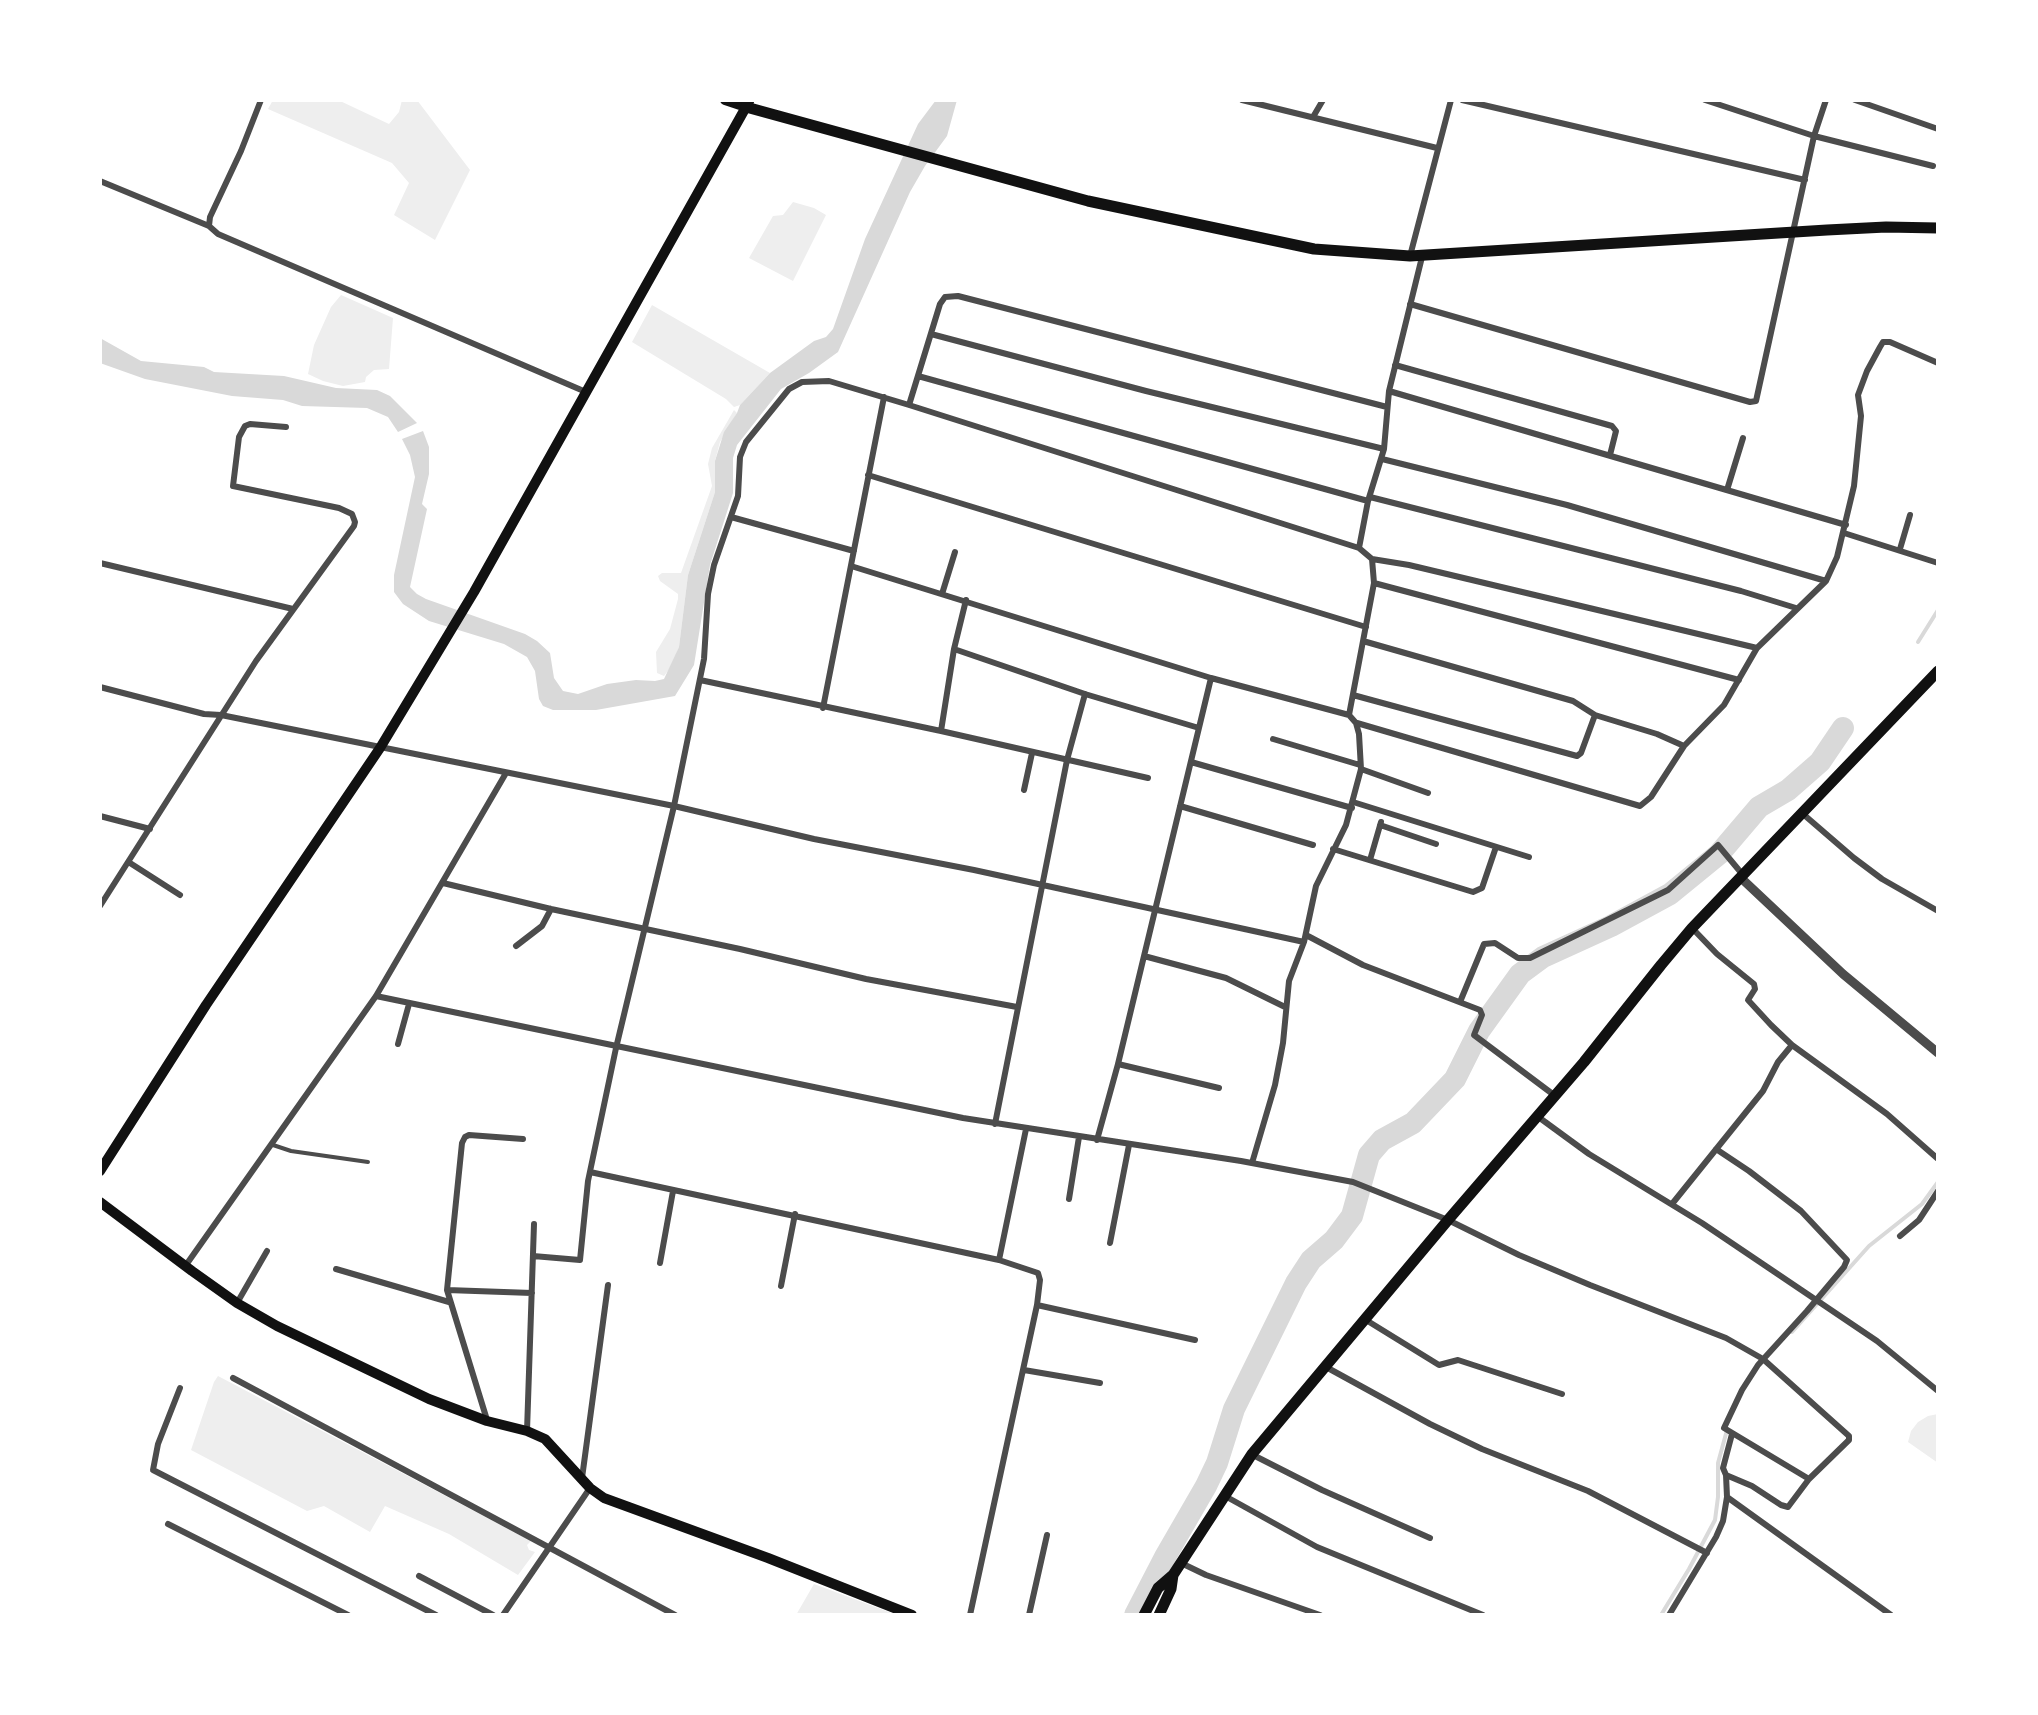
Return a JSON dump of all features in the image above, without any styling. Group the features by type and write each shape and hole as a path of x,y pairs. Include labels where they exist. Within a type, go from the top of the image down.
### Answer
{"highway":[{"path":"748,104 1115,208 1314,248 1416,256 1886,227 1938,228"},
{"path":"1144,1615 1158,1588 1173,1575 1252,1454 1584,1062 1692,928 1936,677"},
{"path":"1159,1615 1173,1575"}],"main road":[{"path":"100,1172 206,1005 380,748 449,634 748,104 725,100"},
{"path":"100,1202 237,1303 277,1326 429,1399 545,1439 604,1498 912,1615"}],"street":[{"path":"1242,100 1438,148"},
{"path":"1313,117 1323,100"},
{"path":"1359,548 1382,459 1389,391 1451,100"},
{"path":"1462,100 1805,180"},
{"path":"1705,100 1814,136 1933,166"},
{"path":"1410,304 1754,402 1814,136 1826,100"},
{"path":"1855,100 1938,129"},
{"path":"209,226 259,102"},
{"path":"100,181 587,392"},
{"path":"909,405 940,304 945,298 958,296 1386,407"},
{"path":"930,334 1384,449"},
{"path":"1356,723 1633,806 1646,803 1684,746 1724,705 1757,648 1826,581 1845,529 1856,474 1861,416 1858,394 1873,358 1884,342 1890,342 1938,363"},
{"path":"1396,365 1612,426 1616,432 1610,455"},
{"path":"918,376 1369,499 1796,608"},
{"path":"533,1256 580,1260 590,1172 674,806 704,659 708,594 714,564 738,496 740,457 746,442 789,390 802,382 830,381 884,397 1359,548 1372,559 1757,648"},
{"path":"1389,391 1727,490 1938,563"},
{"path":"823,708 884,397"},
{"path":"100,906 221,715 352,530 352,514 338,508 232,486 239,437 245,426 286,427"},
{"path":"1727,490 1743,438"},
{"path":"1382,459 1578,508 1826,581"},
{"path":"868,475 1366,627"},
{"path":"1900,549 1910,515"},
{"path":"731,517 854,550"},
{"path":"942,594 955,552"},
{"path":"1349,715 1374,583 1372,559"},
{"path":"100,563 293,609"},
{"path":"851,566 1211,678 1349,715 1356,723 1360,767 1352,805 1316,886 1305,938 1292,971 1275,1086 1252,1164"},
{"path":"1374,583 1739,680"},
{"path":"941,731 966,600"},
{"path":"1363,641 1578,702 1595,715 1684,746"},
{"path":"954,649 1200,728"},
{"path":"1097,1140 1211,678"},
{"path":"700,680 1148,778"},
{"path":"100,687 190,711 674,806 814,840 1305,938 1482,1013 1477,1037 1554,1095"},
{"path":"995,1124 1067,760 1085,694"},
{"path":"1353,695 1576,756 1581,753 1595,715"},
{"path":"1273,739 1428,793"},
{"path":"1024,790 1032,753"},
{"path":"1191,762 1529,857"},
{"path":"185,1266 376,996 506,773"},
{"path":"1180,806 1312,844"},
{"path":"1370,860 1383,813"},
{"path":"1804,814 1882,879 1938,912"},
{"path":"100,816 150,829"},
{"path":"1380,825 1436,844"},
{"path":"1460,1002 1484,944 1495,943 1518,958 1530,958 1668,890 1718,845 1742,877 1843,974 1938,1053"},
{"path":"1333,849 1473,892 1482,888 1496,847"},
{"path":"130,862 180,896"},
{"path":"443,883 866,979 1017,1007"},
{"path":"516,946 542,926 552,909"},
{"path":"1692,928 1754,984 1748,1000 1792,1044 1870,1100 1938,1159"},
{"path":"1144,956 1226,978 1285,1007"},
{"path":"376,996 1026,1130 1353,1182 1448,1220 1590,1285 1719,1335 1766,1361 1847,1433 1849,1440 1810,1479 1791,1505 1785,1507 1726,1475"},
{"path":"398,1044 408,1004"},
{"path":"1672,1204 1766,1088 1792,1044"},
{"path":"1118,1064 1218,1088"},
{"path":"1537,1116 1588,1154 1672,1204 1891,1351 1938,1392"},
{"path":"999,1260 1026,1130"},
{"path":"487,1421 447,1290 462,1143 470,1135 523,1139"},
{"path":"1069,1199 1079,1137"},
{"path":"1110,1244 1129,1145"},
{"path":"1669,1615 1723,1521 1729,1432 1726,1423 1742,1390 1819,1303 1847,1260 1802,1212 1716,1149"},
{"path":"590,1172 796,1214 999,1260 1038,1273 1038,1305 970,1615"},
{"path":"660,1263 673,1191"},
{"path":"1900,1236 1919,1220 1938,1192"},
{"path":"781,1286 796,1214"},
{"path":"528,1431 534,1224"},
{"path":"237,1303 267,1251"},
{"path":"336,1269 449,1302"},
{"path":"504,1615 586,1484 608,1285"},
{"path":"447,1290 532,1293"},
{"path":"1038,1305 1195,1340"},
{"path":"1365,1319 1439,1365 1458,1360 1562,1394"},
{"path":"1326,1366 1430,1424 1588,1491 1705,1552"},
{"path":"1024,1370 1100,1383"},
{"path":"232,1378 675,1615"},
{"path":"180,1388 158,1444 153,1470 436,1615"},
{"path":"1729,1432 1810,1479"},
{"path":"1252,1454 1430,1538"},
{"path":"1224,1495 1317,1547 1483,1615"},
{"path":"1727,1497 1891,1615"},
{"path":"168,1524 348,1615"},
{"path":"1029,1615 1048,1535"},
{"path":"1181,1563 1320,1615"},
{"path":"419,1576 494,1615"}],"lane":[{"path":"273,1144 292,1151 368,1162"}],"shaded area":[{"path":"273,100 338,100 389,124 399,112 402,100 417,100 470,170 435,240 394,215 409,183 392,163 268,109"},
{"path":"936,100 957,100 947,136 910,192 838,352 781,389 737,445 733,493 710,565 694,665 675,696 596,710 553,710 543,706 539,699 535,671 527,657 504,644 429,621 403,604 394,592 394,575 415,477 402,439 423,431 429,447 429,474 422,504 427,509 410,587 426,599 537,641 550,653 554,678 563,691 578,694 607,684 664,679 679,647 688,575 715,492 715,461 724,432 740,405 770,373 833,329 865,239 918,124"},
{"path":"793,202 826,215 793,281 749,258 773,216 783,215"},
{"path":"341,295 393,318 389,369 374,370 365,382 343,386 308,374 314,345 331,307"},
{"path":"652,305 770,373 734,407 632,342"},
{"path":"100,338 141,361 204,367 214,372 284,376 336,388 377,390 390,396 417,423 398,432 388,417 367,408 302,406 145,379 100,363"},
{"path":"734,410 737,413 720,442 715,461 715,492 688,575 679,647 664,676 657,673 656,652 670,629 678,594 658,576 681,573 712,486 708,464 712,448"},
{"path":"218,1376 531,1541 527,1545 535,1552 518,1575 449,1534 385,1506 370,1532 324,1506 307,1511 191,1450"},
{"path":"1938,1414 1938,1463 1908,1442 1918,1422"},
{"path":"814,1584 897,1615 796,1615"}],"waterway":[{"path":"1918,642 1938,610"},
{"path":"1135,1615 1206,1486 1234,1409 1296,1283 1311,1260 1334,1240 1352,1216 1369,1155 1382,1140 1413,1123 1455,1079 1479,1031 1520,974 1543,957 1670,894 1719,854 1759,807 1788,790 1820,762 1843,728"},
{"path":"1792,1332 1869,1246 1922,1204 1938,1182"},
{"path":"1661,1615 1715,1520 1718,1463 1727,1430"}]}
